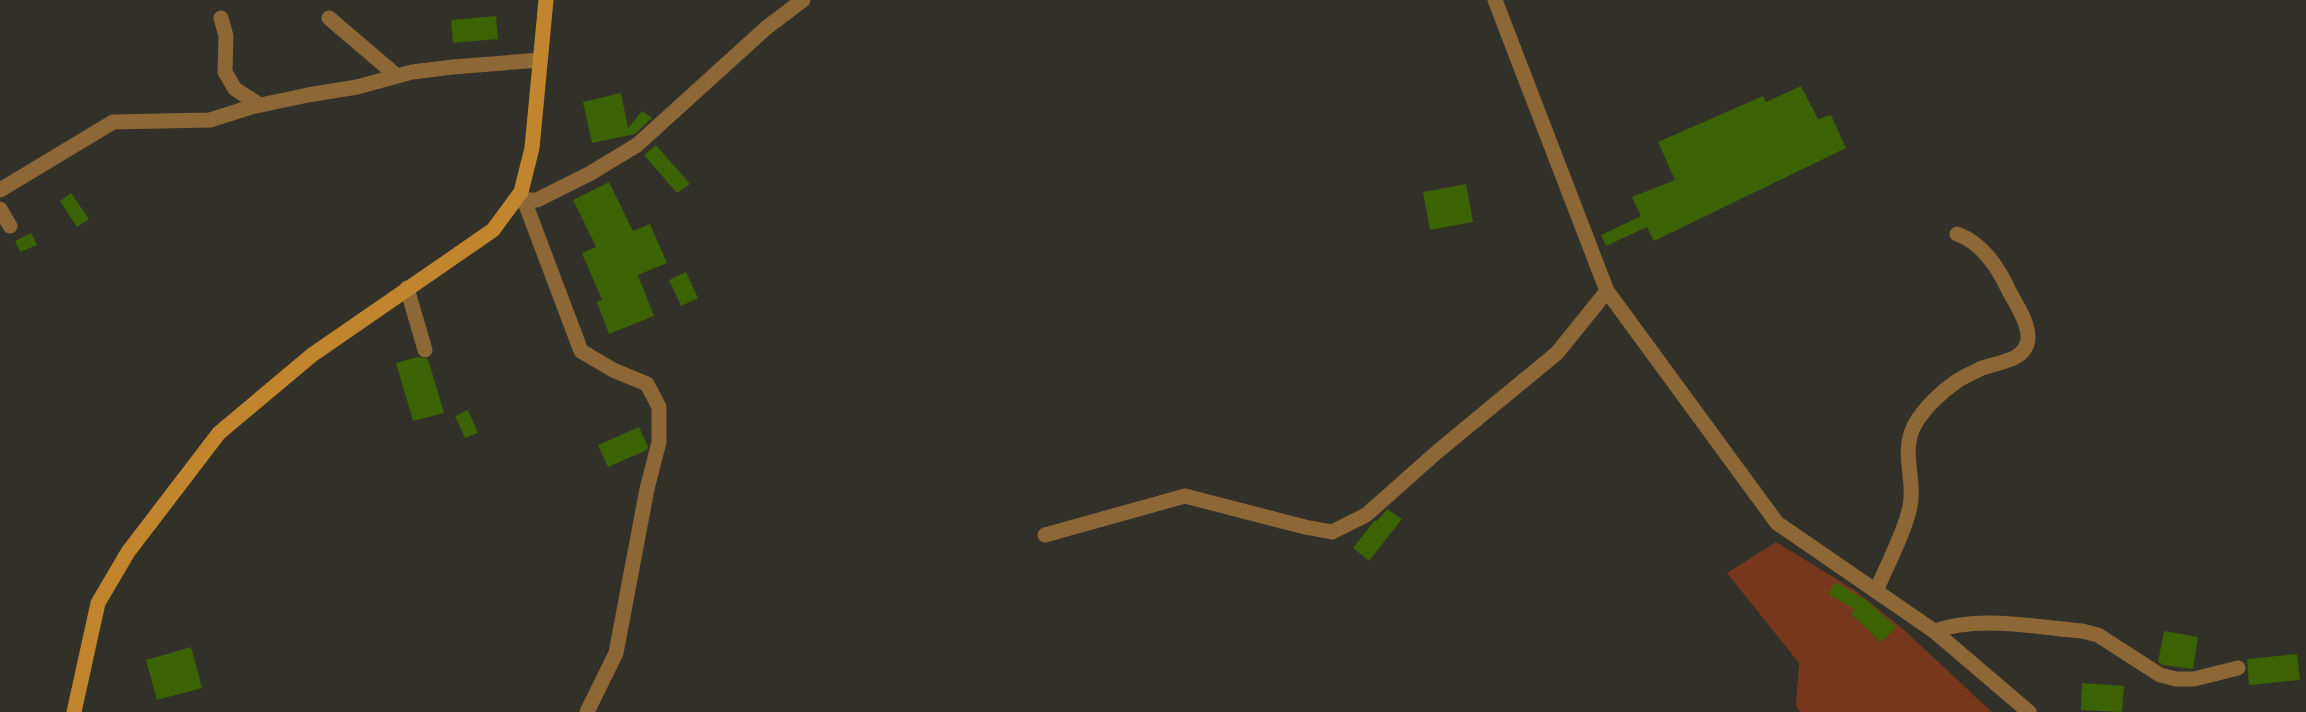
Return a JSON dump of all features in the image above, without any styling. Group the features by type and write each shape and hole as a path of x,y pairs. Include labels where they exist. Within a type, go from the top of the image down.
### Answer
{"street":[{"path":"74,712 98,603 128,552 219,433 312,355 493,230 523,196 532,148 546,0"},
{"path":"523,196 537,200 589,174 637,146 766,27 803,0"},
{"path":"1495,0 1607,291 1777,523 1934,631 2029,712"},
{"path":"221,18 226,36 225,72 235,89 260,105"},
{"path":"329,18 397,76"},
{"path":"0,190 113,122 210,120 260,105 357,87 397,76 453,67 540,60"},
{"path":"523,196 581,351 613,370 647,384 659,407 658,442 616,653 587,712"},
{"path":"0,209 10,226"},
{"path":"1876,591 1909,511 1912,492 1907,453 1909,436 1917,420 1934,400 1958,381 1983,368 2013,359 2024,351 2028,341 2028,329 1999,269 1984,251 1967,237 1957,234"},
{"path":"407,288 425,350"},
{"path":"1045,535 1185,496 1332,532 1366,515 1437,452 1557,353 1607,291"},
{"path":"1934,631 1953,625 1977,623 2082,631 2098,635 2160,675 2176,680 2194,679 2238,668"}],"shaded area":[{"path":"1776,542 1856,591 1905,631 1992,712 1800,712 1796,706 1799,663 1727,573"}],"building":[{"path":"496,16 498,39 453,43 451,20"},
{"path":"1801,86 1818,119 1831,115 1846,148 1654,241 1647,227 1606,246 1601,235 1641,216 1632,197 1675,180 1658,142 1763,96 1766,102"},
{"path":"621,93 628,128 642,111 652,118 635,134 592,143 583,102"},
{"path":"656,145 690,184 677,193 644,155"},
{"path":"609,182 633,231 650,224 667,263 638,275 654,316 609,334 597,302 602,300 582,253 596,247 573,200"},
{"path":"1466,184 1473,222 1430,230 1423,192"},
{"path":"71,193 89,219 77,227 60,201"},
{"path":"31,233 37,245 20,252 15,241"},
{"path":"686,272 698,298 681,306 669,280"},
{"path":"418,357 428,359 444,413 413,421 396,363"},
{"path":"468,410 478,433 465,438 455,416"},
{"path":"639,427 648,447 647,450 608,467 598,445"},
{"path":"1387,509 1402,519 1369,561 1353,548 1374,521 1377,521"},
{"path":"1835,582 1866,600 1896,627 1881,642 1851,614 1855,609 1828,594"},
{"path":"2164,631 2198,637 2193,669 2163,665 2158,662"},
{"path":"191,647 202,688 157,700 146,660"},
{"path":"2297,654 2300,680 2249,685 2247,659"},
{"path":"2082,683 2124,686 2122,712 2081,710"}]}
